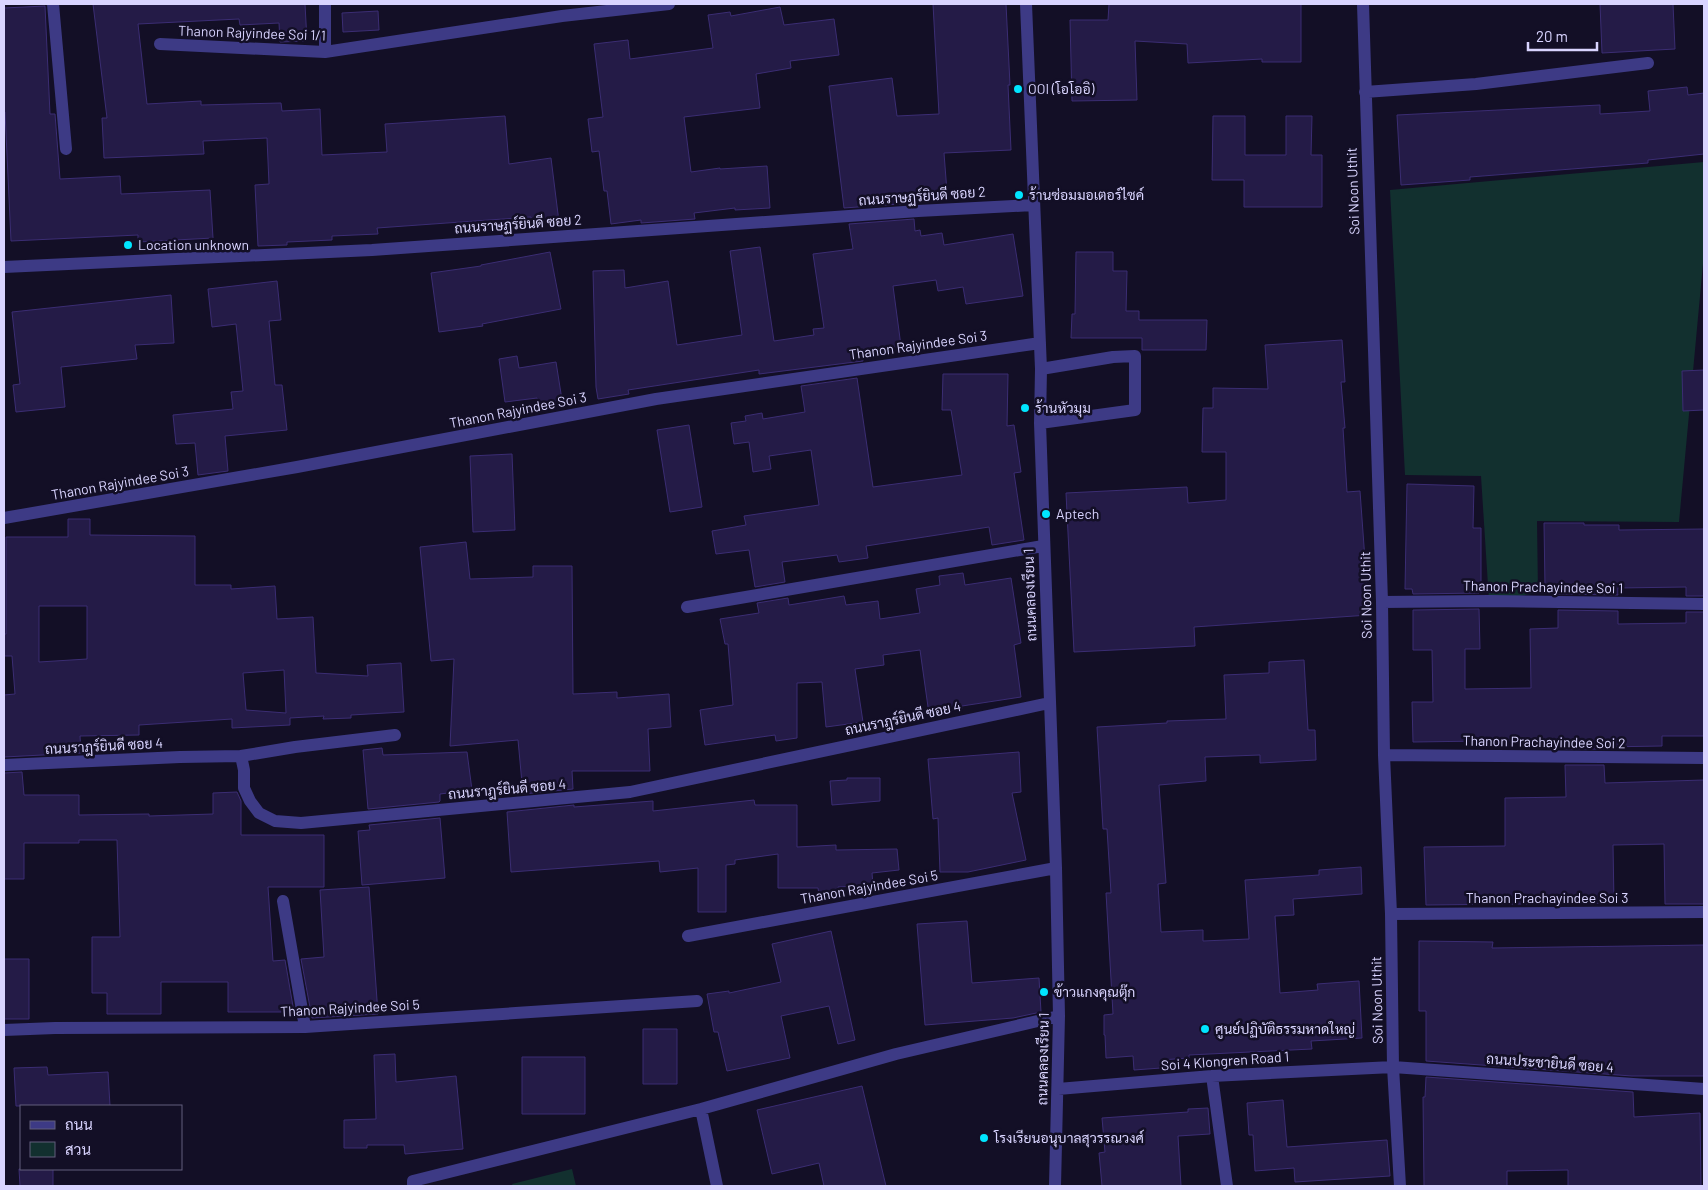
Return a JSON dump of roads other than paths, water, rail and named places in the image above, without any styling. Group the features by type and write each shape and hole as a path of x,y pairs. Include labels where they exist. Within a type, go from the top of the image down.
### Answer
{"street":[{"path":"53,4 66,148"},
{"path":"325,4 325,52"},
{"name":"Thanon Rajyindee Soi 1/1","path":"160,44 325,52 562,16 669,4"},
{"name":"ถนนคลองเรียน 1","path":"1026,4 1041,369 1040,423 1043,546 1056,868 1059,1016 1055,1186"},
{"name":"Soi Noon Uthit","path":"1363,4 1382,602 1384,755 1391,914 1393,1067 1400,1186"},
{"path":"1365,92 1476,84 1648,63"},
{"name":"ถนนราษฏร์ยินดี ซอย 2","path":"4,267 372,250 918,210 1033,205"},
{"name":"Thanon Rajyindee Soi 3","path":"4,518 297,467 656,399 1040,343"},
{"path":"1040,423 1135,410 1135,356 1113,357 1041,369"},
{"path":"687,608 1043,546"},
{"name":"Thanon Prachayindee Soi 1","path":"1382,602 1490,601 1704,604"},
{"name":"ถนนราฎร์ยินดี ซอย 4","path":"4,765 241,756 244,770 244,788 259,813 275,821 301,823 630,792 1049,703"},
{"path":"241,756 295,747 395,735"},
{"name":"Thanon Prachayindee Soi 2","path":"1384,755 1704,758"},
{"name":"Thanon Rajyindee Soi 5","path":"688,936 1056,868"},
{"path":"283,901 305,1027"},
{"name":"Thanon Prachayindee Soi 3","path":"1391,914 1704,912"},
{"name":"Thanon Rajyindee Soi 5","path":"4,1030 305,1027 697,1001"},
{"path":"414,1186 413,1181 700,1109 896,1054 1059,1016"},
{"name":"Soi 4 Klongren Road 1","path":"1058,1089 1212,1076 1393,1067"},
{"name":"ถนนประชายินดี ซอย 4","path":"1393,1067 1704,1089"},
{"path":"1212,1076 1226,1186"},
{"path":"700,1109 717,1186"}],"place":[{"name":"OOI (โอโออิ)","path":"1018,89"},
{"name":"ร้านซ่อมมอเตอร์ไซค์","path":"1019,195"},
{"name":"Location unknown","path":"128,245"},
{"name":"ร้านหัวมุม","path":"1025,408"},
{"name":"Aptech","path":"1046,514"},
{"name":"ข้าวแกงคุณตุ๊ก","path":"1044,992"},
{"name":"ศูนย์ปฏิบัติธรรมหาดใหญ่","path":"1205,1029"},
{"name":"โรงเรียนอนุบาลสุวรรณวงศ์","path":"984,1138"}]}
